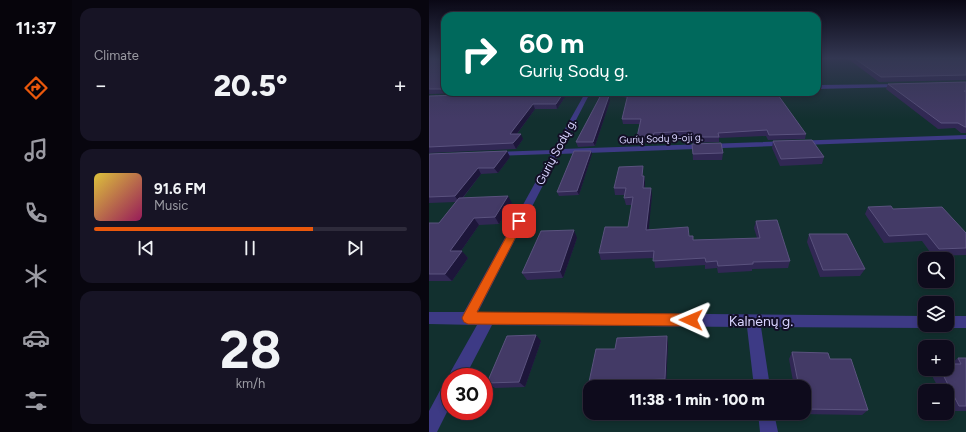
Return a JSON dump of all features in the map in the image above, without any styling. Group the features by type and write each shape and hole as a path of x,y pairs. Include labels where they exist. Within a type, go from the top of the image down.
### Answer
{"street":[{"path":"821,87 905,85"},
{"name":"Gurių Sodų g.","path":"468,318 585,96"},
{"name":"Gurių Sodų 9-oji g.","path":"485,154 966,136"},
{"name":"Kalnėnų g.","path":"429,318 918,322"},
{"path":"462,368 488,318"},
{"path":"753,321 761,380"},
{"path":"954,322 966,322"},
{"path":"429,429 441,407"},
{"path":"767,420 769,432"}],"green space":[{"path":"429,78 441,78 441,96 821,96 821,78 966,78 966,432 429,432"}],"building":[{"path":"429,78 441,78 441,89 429,89"},
{"path":"966,82 966,91 964,91 966,92 966,127 958,123 941,123 888,84"},
{"path":"429,96 561,96 556,104 533,104 510,134 521,134 513,143 429,147"},
{"path":"600,96 609,96 593,142 576,142"},
{"path":"628,96 779,96 806,134 769,135 767,130 718,133 719,137 692,137 691,131 654,133 653,137 637,137 641,119 622,119"},
{"path":"812,140 824,157 781,159 773,141"},
{"path":"721,143 723,153 693,154 692,144"},
{"path":"507,151 494,168 478,168 455,196 429,197 429,154"},
{"path":"574,151 591,151 577,191 557,192"},
{"path":"643,166 643,188 651,188 646,230 688,227 689,236 693,236 693,240 760,238 756,221 777,220 790,261 753,262 753,264 718,266 717,261 706,262 705,258 653,261 654,251 599,253 605,227 628,227 633,197 624,198 626,188 614,188 619,167"},
{"path":"508,196 495,217 474,218 450,251 462,251 445,274 429,274 429,223 439,223 459,198"},
{"path":"891,206 893,209 942,207 966,233 966,248 939,249 927,234 889,236 868,207"},
{"path":"574,230 560,271 522,273 541,231"},
{"path":"809,234 847,234 865,269 823,270"},
{"path":"536,335 519,382 493,383 493,369 507,336"},
{"path":"667,336 665,379 589,380 596,349 615,349 617,338"},
{"path":"792,352 828,353 830,359 851,359 868,410 811,409 811,380 798,380"},
{"path":"958,358 966,358 966,406 959,406 954,396 954,384 948,384 944,376 954,376 954,364 961,364"}],"route":[{"path":"519,221 468,318 691,320"}]}
